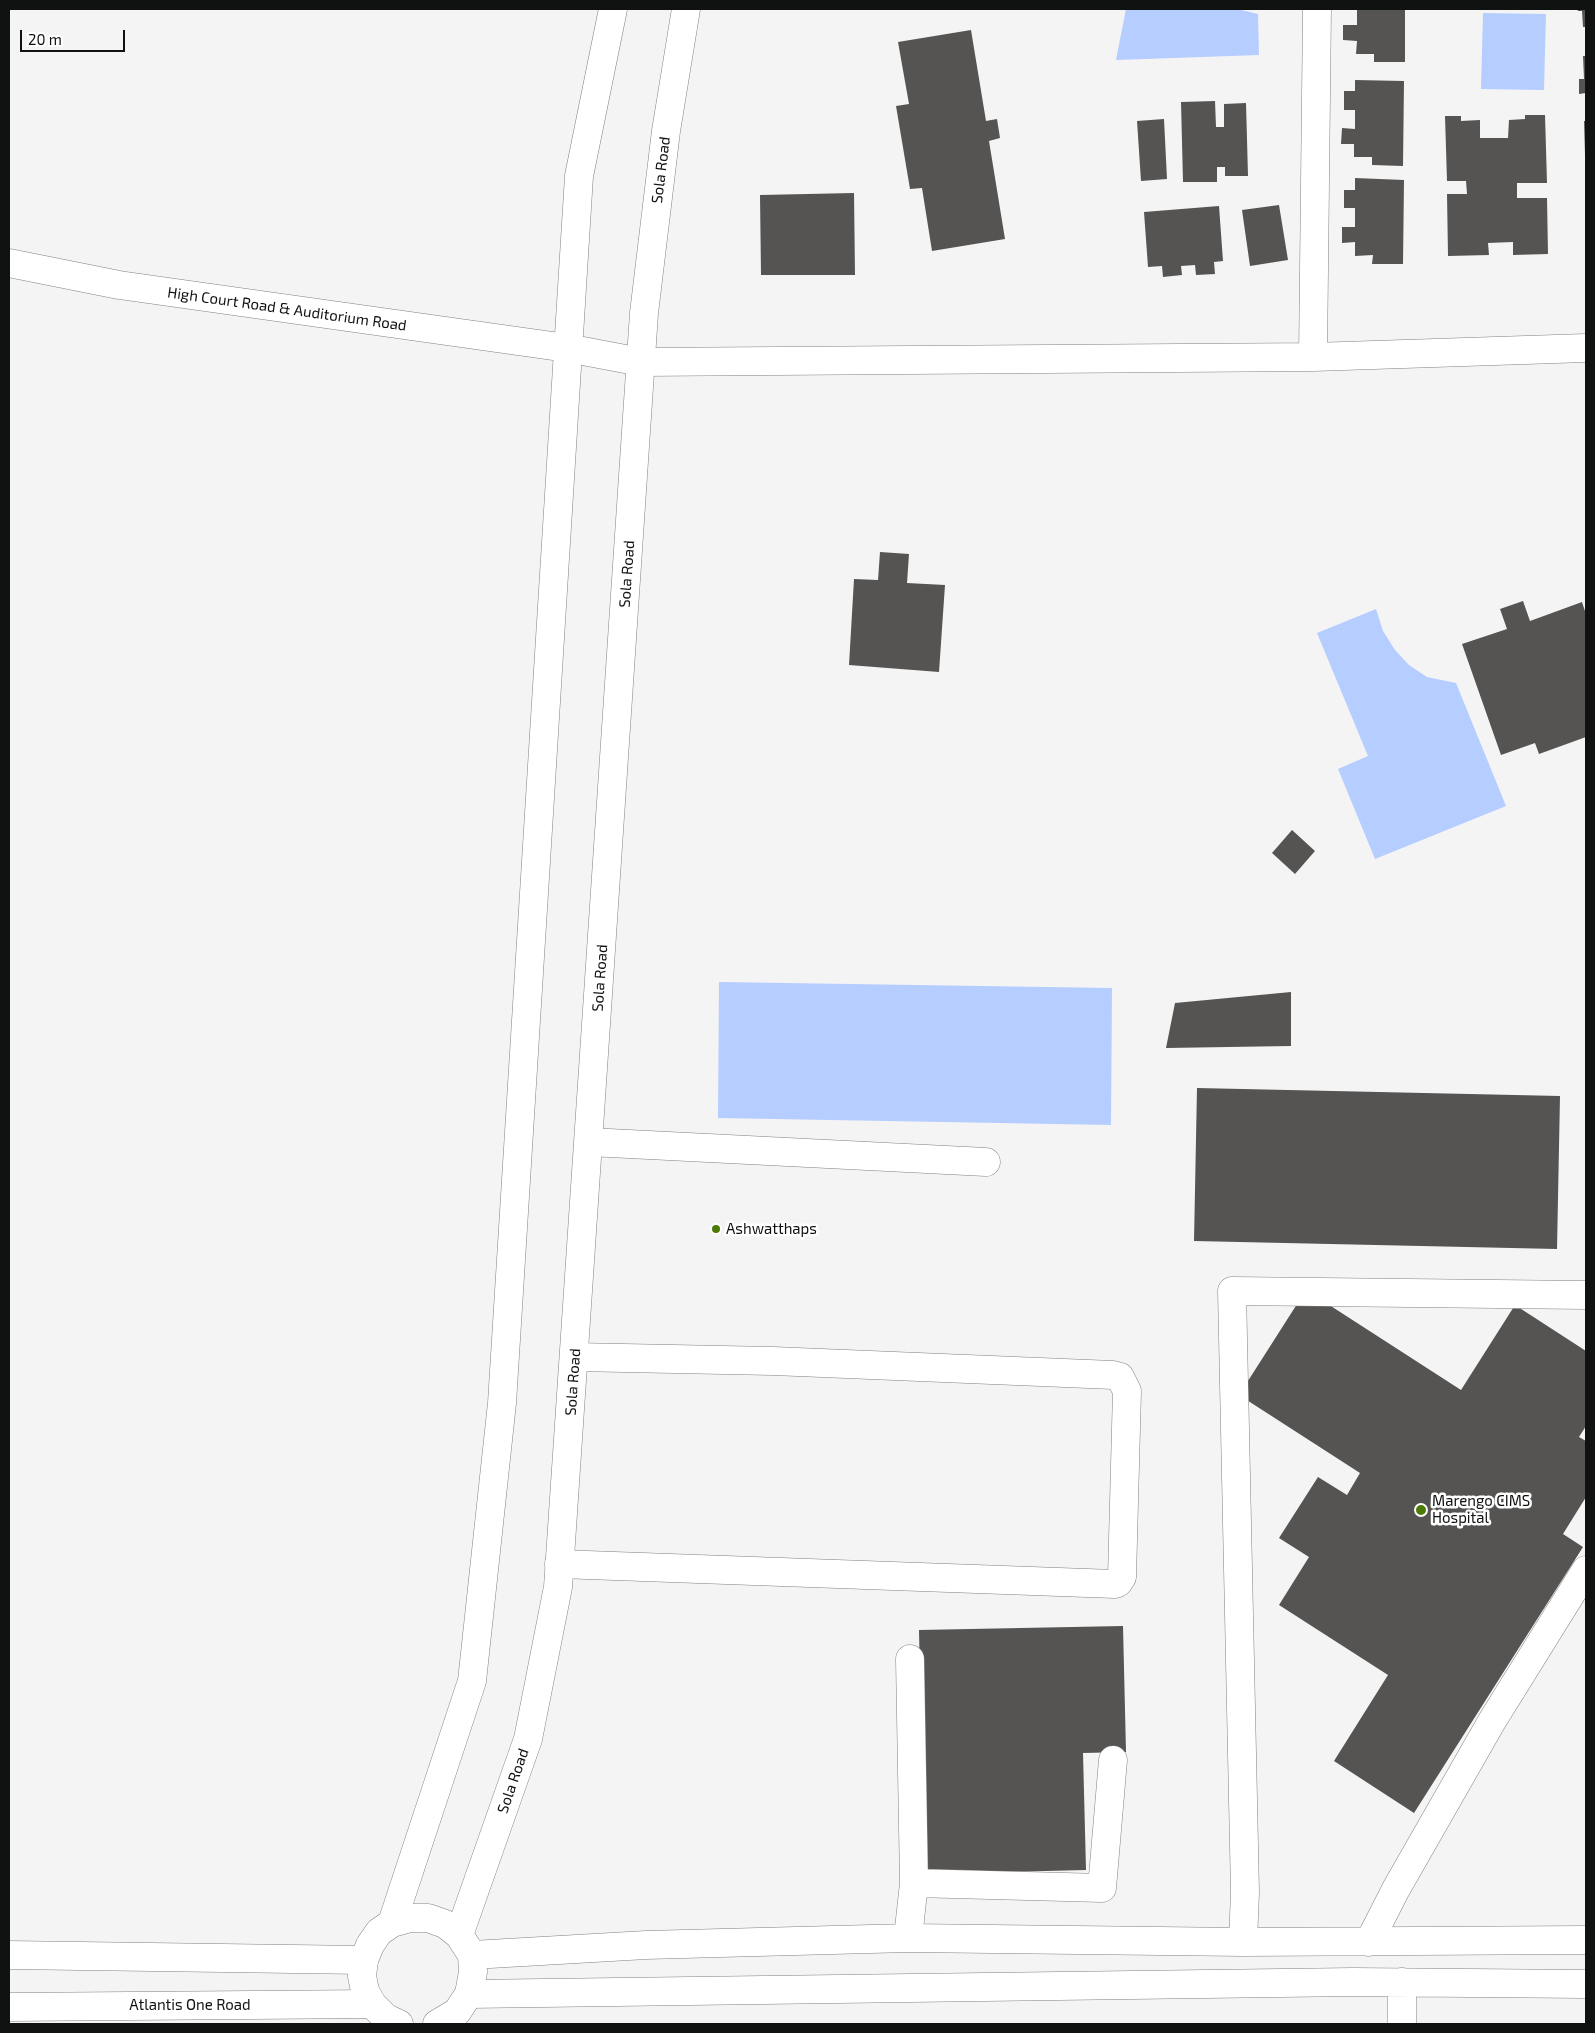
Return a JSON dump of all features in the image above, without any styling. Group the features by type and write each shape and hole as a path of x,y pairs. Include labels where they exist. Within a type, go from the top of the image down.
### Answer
{"street":[{"path":"392,1923 469,1691 473,1672 502,1402 579,176 613,9"},
{"name":"Sola Road","path":"469,1994 473,1972 465,1945 528,1739 558,1586 644,313 666,132 686,9"},
{"path":"1314,357 1317,9"},
{"name":"High Court Road & Auditorium Road","path":"9,263 119,285 567,348 641,362 1314,357 1586,348"},
{"path":"589,1142 986,1162"},
{"path":"1243,1942 1244,1882 1232,1291 1586,1294"},
{"path":"559,1564 1115,1584 1122,1577 1127,1391 1120,1377 1113,1375 773,1361 574,1357"},
{"path":"1369,1942 1396,1889 1492,1721 1586,1570"},
{"path":"908,1938 914,1883 910,1660"},
{"path":"914,1883 1102,1888 1113,1760"},
{"path":"399,2024 370,2014 364,1983 364,1960 370,1945 379,1932 392,1923 410,1918 428,1918 445,1924 465,1945 646,1945 908,1938 1243,1942 1586,1940"},
{"path":"9,1954 364,1960"},
{"path":"1402,1982 1402,2024"},
{"path":"438,2024 457,2012 469,1994 1402,1982 1586,1984"},
{"name":"Atlantis One Road","path":"9,2007 370,2014"}],"shaded area":[{"path":"1126,9 1237,9 1258,14 1259,55 1116,60"},
{"path":"1483,13 1546,14 1544,90 1481,89"},
{"path":"1376,609 1383,631 1395,650 1409,665 1427,677 1456,683 1506,806 1375,859 1338,769 1368,756 1317,633"},
{"path":"719,982 1112,988 1111,1125 718,1118"}],"building":[{"path":"1357,9 1405,9 1405,62 1374,62 1374,54 1356,54 1357,41 1343,40 1343,25 1357,25"},
{"path":"1577,9 1586,9 1586,27 1583,27 1582,11"},
{"path":"971,30 986,121 997,119 1000,138 989,141 1005,239 932,251 922,188 910,189 896,106 909,104 898,42"},
{"path":"1583,56 1586,56 1586,93 1579,94 1579,79 1584,79"},
{"path":"1355,80 1404,81 1403,166 1372,165 1372,157 1354,157 1354,144 1341,144 1342,128 1355,129 1355,110 1344,110 1344,91 1355,91"},
{"path":"1215,101 1216,127 1224,127 1224,104 1246,103 1248,176 1225,176 1225,167 1217,167 1217,182 1183,182 1181,102"},
{"path":"1525,115 1545,115 1547,183 1517,183 1517,198 1547,198 1548,254 1513,255 1513,242 1488,243 1489,255 1448,256 1447,194 1467,194 1466,181 1447,181 1445,116 1461,116 1461,121 1480,120 1480,138 1508,138 1509,120 1525,119"},
{"path":"1164,119 1167,179 1141,181 1137,121"},
{"path":"1584,121 1586,121 1586,155 1585,155"},
{"path":"1355,178 1404,180 1403,264 1372,264 1373,255 1355,256 1355,242 1342,243 1342,227 1355,227 1355,208 1344,208 1344,190 1355,190"},
{"path":"854,193 855,275 761,275 760,195"},
{"path":"1279,205 1288,260 1250,266 1242,210"},
{"path":"1219,206 1223,261 1214,262 1215,274 1196,275 1195,265 1181,266 1182,275 1163,277 1162,266 1148,267 1144,212"},
{"path":"880,552 909,554 907,583 945,585 939,672 849,665 854,579 878,580"},
{"path":"1523,601 1530,621 1582,602 1586,614 1586,737 1539,754 1535,743 1501,755 1462,644 1507,629 1500,609"},
{"path":"1292,830 1315,851 1295,874 1272,853"},
{"path":"1291,992 1291,1046 1166,1048 1175,1003"},
{"path":"1197,1088 1560,1096 1557,1249 1194,1241"},
{"path":"1306,1290 1461,1390 1515,1305 1586,1351 1586,1426 1579,1437 1586,1441 1586,1497 1563,1534 1583,1547 1414,1813 1334,1761 1388,1675 1279,1605 1309,1557 1279,1538 1318,1477 1347,1495 1360,1473 1239,1395"},
{"path":"1123,1626 1126,1752 1083,1753 1086,1870 924,1874 919,1630"}],"place":[{"name":"Ashwatthaps","path":"716,1229"},
{"name":"Marengo CIMS Hospital","path":"1421,1510"}]}
